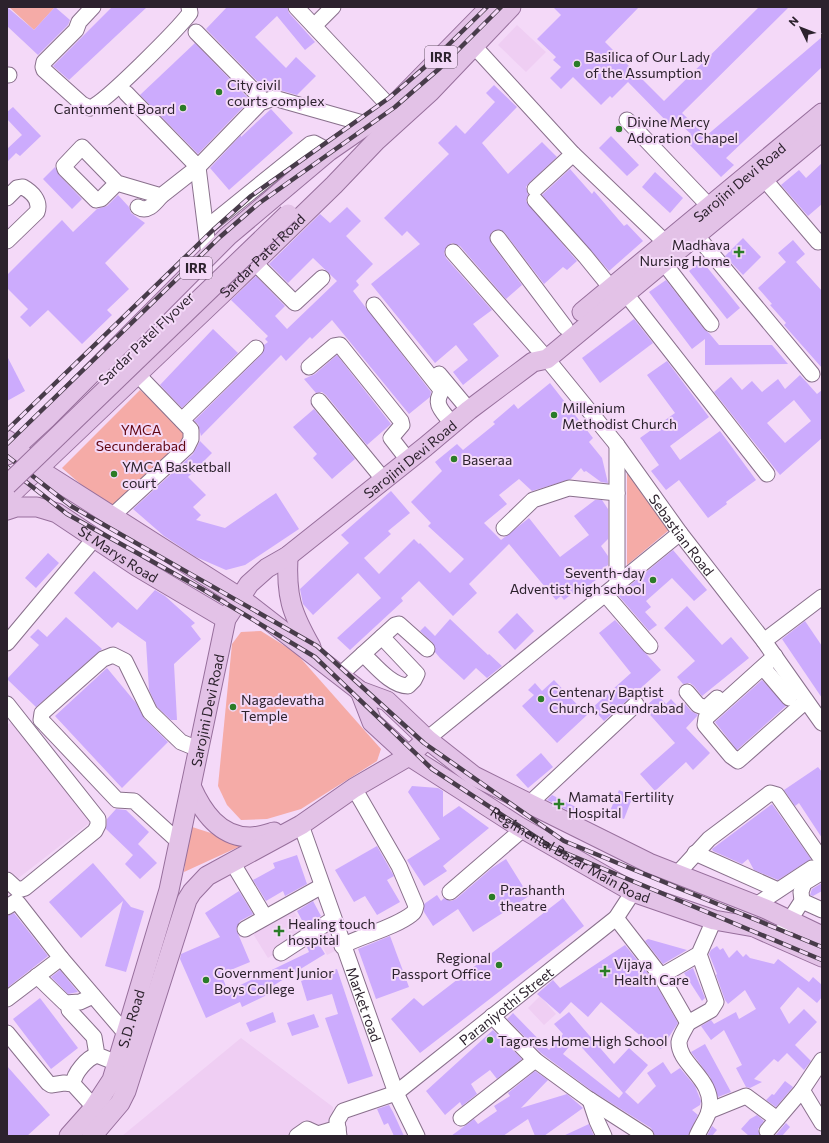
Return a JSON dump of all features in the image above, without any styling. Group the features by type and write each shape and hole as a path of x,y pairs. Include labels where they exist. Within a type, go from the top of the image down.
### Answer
{"main road":[{"name":"IRR","path":"9,443 40,424 228,236 329,151 366,124 392,108 490,7"},
{"name":"Sardar Patel Road","path":"10,487 38,469 138,375 334,185 376,140 430,92 511,7"},
{"name":"Sardar Patel Flyover","path":"7,471 392,108"},
{"name":"Sarojini Devi Road","path":"169,890 226,619 239,597 249,584 267,568 288,556 469,410 540,357 618,291 666,243 821,121"},
{"name":"Sarojini Devi Road","path":"540,357 565,327 618,291 664,263 765,180 821,121"},
{"name":"Sardar Patel Flyover","path":"10,487 285,210 376,140"},
{"path":"40,424 30,437 30,444 34,451 41,455 48,456 55,453"},
{"name":"St Marys Road","path":"9,443 38,469 111,517 239,597"},
{"name":"St Marys Road","path":"7,510 16,507 37,507 57,513 138,568 226,619"},
{"path":"288,556 287,582 289,602 296,621 316,655"},
{"name":"Regimental Bazar Main Road","path":"239,597 316,655 360,691 387,701 427,739 474,776 649,863 790,919 822,936"},
{"name":"Regimental Bazar Main Road","path":"360,691 372,722 409,756 523,829 633,892 714,920 754,927 822,957"},
{"path":"232,862 301,826 354,788 409,756 427,739"},
{"path":"191,786 200,807 213,822 233,834 251,837 301,826"},
{"name":"S.D. Road","path":"95,1135 120,1103 126,1091 187,900 192,892 207,876 232,862"},
{"name":"S.D. Road","path":"69,1136 94,1107 112,1080 169,890"}],"street":[{"path":"93,7 79,22 76,30 44,62 43,67 44,70 82,104 90,108 96,106 119,85 179,26 190,13 189,7"},
{"path":"296,7 392,108"},
{"path":"314,26 333,7"},
{"path":"196,32 264,101"},
{"path":"474,46 573,154 666,243"},
{"path":"126,93 198,167 209,255"},
{"path":"138,207 144,209 151,207 161,196 198,167 264,101 274,98 366,124"},
{"path":"627,120 710,207"},
{"path":"206,228 310,144 314,143 329,151"},
{"path":"573,154 535,195 585,256 618,291 767,474"},
{"path":"765,180 809,234 818,242 822,241"},
{"path":"117,183 161,196"},
{"path":"7,198 17,188 23,187 38,201 39,205 37,212 7,241"},
{"path":"697,236 812,374"},
{"path":"498,238 565,327"},
{"name":"Sebastian Road","path":"453,252 540,357 617,445 680,532 770,649 788,689 806,701 822,723"},
{"path":"254,262 295,303 322,278"},
{"path":"664,263 711,324"},
{"path":"452,424 437,404 437,399 442,391 376,302 469,410"},
{"path":"309,367 334,346 340,345 401,421 402,425 392,436 391,440 408,460"},
{"path":"182,420 256,348"},
{"path":"111,517 187,447 190,439 190,430 182,420 138,375"},
{"path":"318,401 384,480"},
{"path":"617,445 617,584"},
{"path":"504,528 533,500 569,488 617,493"},
{"path":"427,739 680,532"},
{"path":"7,643 94,539"},
{"path":"604,594 650,646"},
{"path":"806,701 738,761 731,756 705,725 706,718 770,649 822,597"},
{"path":"340,675 382,637 399,624 427,649"},
{"path":"363,654 394,682 401,686 408,686 417,674 382,637"},
{"path":"687,692 698,705 706,708 770,649"},
{"path":"180,843 134,801 117,800 41,720 42,713 103,659 113,656 125,661 150,712 181,742 198,749"},
{"path":"766,672 788,689"},
{"path":"7,704 98,819 98,825 95,831 25,888 18,890 7,880"},
{"path":"529,804 636,704"},
{"path":"342,946 412,914 415,911 416,906 399,866 354,788"},
{"path":"677,874 709,838 770,792 777,795 822,861 756,905"},
{"name":"Market road","path":"301,826 342,946 396,1093 417,1136"},
{"path":"450,892 523,829"},
{"path":"695,853 778,890"},
{"path":"232,862 265,917"},
{"path":"778,938 802,901 801,892 804,883 822,872"},
{"path":"245,929 322,886"},
{"name":"Paranjyothi Street","path":"338,1132 336,1121 343,1111 396,1093 616,918 633,892"},
{"path":"802,901 822,910"},
{"path":"7,907 15,902 18,903 61,958 126,1034"},
{"path":"616,918 660,976 688,1023"},
{"path":"281,953 333,919"},
{"path":"660,976 699,954 714,920"},
{"path":"697,1136 709,1111 709,1098 707,1089 702,1080 682,1054 679,1040 688,1023 712,1010 716,1002 699,954"},
{"path":"7,999 61,958"},
{"path":"37,976 65,1003 80,1002 93,996"},
{"path":"69,1010 94,1037 97,1055"},
{"path":"492,1016 535,1060 590,1100 646,1136"},
{"path":"7,1033 48,1083 51,1085 64,1083 73,1084 94,1107"},
{"path":"73,1084 78,1072 91,1058 97,1055 117,1063"},
{"path":"461,1118 535,1060"},
{"path":"767,1131 802,1090 822,1060"},
{"path":"802,1090 822,1123"},
{"path":"709,1111 746,1096 778,1118"},
{"path":"590,1100 604,1136"},
{"path":"302,1132 318,1134 338,1132"}],"shaded area":[{"path":"517,25 546,52 526,72 498,45"},
{"path":"19,717 93,820 16,880 7,869 7,725"},
{"name":"Healing touch hospital","path":"290,905 308,933 268,958 250,929"},
{"path":"326,929 337,950 327,955 316,934"},
{"path":"540,996 556,1014 544,1025 528,1008"},
{"path":"241,1038 333,1107 334,1136 122,1136"}],"green space":[{"path":"9,7 55,7 34,30"},
{"name":"YMCA Secunderabad","path":"140,390 192,435 114,513 62,468"},
{"path":"627,472 669,530 627,565"},
{"path":"261,631 296,653 381,749 377,761 301,809 267,819 241,820 227,805 218,786 232,644 241,632"},
{"path":"189,826 245,844 184,872"}],"building":[{"path":"7,7 34,30 55,7 70,20 68,25 38,55 7,26"},
{"path":"112,7 147,7 69,80 53,66"},
{"path":"227,7 287,7 289,13 315,42 305,50 277,16 255,37 286,68 296,57 316,76 297,95 276,89 269,90 263,85 262,86 206,29"},
{"path":"553,7 639,7 605,42 664,101 759,7 789,7 682,113 706,136 822,37 822,67 726,158 734,165 721,177 685,140 691,134 680,124 675,130 628,82 612,98 610,96 601,105 573,77 561,89 550,78 561,67 553,60 556,57 537,39 561,15"},
{"path":"195,43 250,100 198,154 140,95"},
{"path":"494,85 517,107 482,143 508,174 542,142 557,157 526,187 528,195 526,201 577,261 567,270 563,267 544,284 505,233 501,230 493,231 490,235 491,243 522,285 506,299 460,246 452,243 447,246 444,253 446,258 492,310 473,324 499,356 463,385 453,372 468,360 456,345 435,363 371,284 420,244 407,231 402,236 384,218 449,154 438,143 456,125 465,134 495,102 486,93"},
{"path":"13,107 41,136 20,156 16,153 7,162 7,149 22,135 7,119 7,112"},
{"path":"271,109 293,133 229,190 210,168 241,135 241,137"},
{"path":"611,136 639,165 627,176 599,148"},
{"path":"822,163 822,204 808,216 781,185 799,170 806,178"},
{"path":"55,167 59,175 82,199 72,209 43,179"},
{"path":"570,169 592,194 594,191 624,226 627,224 643,241 609,271 542,195"},
{"path":"655,172 683,198 670,213 642,187"},
{"path":"118,195 129,207 131,213 145,223 105,263 129,289 107,310 112,315 82,344 48,310 30,327 20,317 28,309 7,288 7,275 62,220 73,232 97,209 107,206"},
{"path":"347,207 361,221 346,236 373,264 356,281 359,285 353,291 431,392 430,397 409,414 332,320 312,339 310,337 286,361 281,355 201,436 198,424 194,421 262,354 264,345 268,342 265,339 268,336 231,300 256,276 285,306 275,316 287,329 337,281 313,258 288,283 269,264 320,214 330,223"},
{"path":"743,238 761,257 743,275 725,256"},
{"path":"793,240 805,254 796,262 822,291 822,368 784,325 786,323 770,305 772,304 758,288 786,262 778,253"},
{"path":"702,261 740,308 727,319 689,271"},
{"path":"666,280 704,329 719,345 772,345 788,364 705,365 705,339 692,349 649,292"},
{"path":"634,319 653,343 600,383 582,358"},
{"path":"213,329 238,353 182,408 160,385"},
{"path":"337,355 391,424 367,445 326,395 322,392 316,393 304,379 315,374"},
{"path":"7,356 25,391 7,401"},
{"path":"667,361 709,417 670,446 680,460 720,431 756,480 726,502 727,504 708,518 679,480 666,490 651,471 659,465 640,438 675,413 647,375"},
{"path":"800,375 817,394 822,390 822,438 780,475 714,392 731,377 742,390 752,381 762,392 778,379 785,389","holes":["794,400 811,421 785,443 767,423"]},
{"path":"550,383 593,438 589,442 602,458 608,483 601,482 586,471 584,472 581,468 571,479 532,491 519,479 499,495 507,504 484,523 501,540 529,518 560,557 589,535 574,516 595,500 602,500 608,509 608,539 601,546 608,556 608,565 597,573 600,577 585,588 583,585 564,600 561,596 556,600 509,544 469,584 477,593 453,616 419,581 401,598 403,601 350,650 337,638 381,598 358,573 313,615 303,604 300,589 349,543 341,535 391,491 410,513 388,531 391,534 364,558 379,574 414,539 419,544 420,543 450,573 464,559 428,526 431,523 411,502 442,471 435,462 457,444 463,450 495,424 493,422 514,404 518,409"},
{"path":"314,409 355,459 332,479 313,458 317,454 293,427"},
{"path":"200,441 212,453 188,477 206,495 193,507 201,515 196,520 225,528 276,493 299,529 245,565 226,570 196,557 164,536 133,509 193,454"},
{"path":"673,550 707,590 694,601 672,578 646,601 651,607 645,612 657,625 649,631 618,595"},
{"path":"48,553 59,563 36,588 25,578"},
{"path":"94,571 137,610 155,590 165,596 195,623 191,626 201,639 174,664 177,720 171,720 157,707 149,690 146,642 118,622 112,628 74,593"},
{"path":"687,606 722,645 731,637 749,658 702,696 694,686 690,683 683,684 677,677 695,661 664,628"},
{"path":"517,613 534,631 515,650 498,632"},
{"path":"66,617 102,649 36,707 7,679 39,645 30,637 38,629 47,637"},
{"path":"450,619 488,655 489,654 502,666 487,678 476,668 464,680 440,658 435,652 433,643 420,631 425,626 435,636"},
{"path":"615,620 661,670 604,721 592,708 631,673 599,633"},
{"path":"805,621 822,646 822,698 782,639"},
{"path":"107,668 136,703 144,718 168,742 122,788 55,716"},
{"path":"554,680 587,715 557,743 522,706 534,695 528,690 535,683 542,691"},
{"path":"762,680 786,706 737,750 715,722"},
{"path":"658,695 666,704 671,699 680,709 685,704 691,711 698,715 686,728 710,753 693,770 686,762 655,791 640,774 675,743 644,708"},
{"path":"541,753 553,767 528,788 516,775"},
{"path":"818,767 822,772 822,838 799,803 795,806 784,790"},
{"path":"412,786 438,788 443,791 443,817 459,806 489,828 443,866 447,871 424,886 407,860 440,839 408,792"},
{"path":"619,790 633,796 624,819 609,813"},
{"path":"552,795 580,809 577,815 547,800"},
{"path":"772,804 811,859 778,880 754,870 748,859 742,864 713,851 712,849"},
{"path":"116,809 126,810 149,832 138,844 157,863 140,879 125,864 133,855 106,829 107,819"},
{"path":"377,846 394,876 387,880 400,902 377,915 365,896 354,902 335,870"},
{"path":"297,855 307,884 285,896 283,891 266,901 253,880 275,868 273,863"},
{"path":"506,859 529,896 473,932 458,909 433,926 424,912 424,904 437,895 441,901 444,898 451,901 456,899 492,868"},
{"path":"93,863 131,907 144,911 126,972 105,966 123,901 81,938 49,902"},
{"path":"822,883 822,891 813,896 810,895 812,889"},
{"path":"239,891 253,914 240,921 236,929 250,962 221,974 228,991 309,952 307,947 317,941 325,954 271,987 268,991 269,994 242,1007 240,1002 206,1018 180,959 181,954 220,937 205,913"},
{"name":"Regional Passport Office","path":"563,898 584,926 420,1053 391,1019 414,998 423,1006"},
{"path":"313,901 321,916 305,926 297,911"},
{"path":"14,913 48,956 7,988 7,916"},
{"path":"390,936 409,987 376,999 358,949"},
{"path":"648,939 687,950 663,964 645,941"},
{"path":"625,945 654,981 678,1023 661,1049 651,1045 601,1002 588,1017 571,1002 560,1014 537,994 553,980 560,988"},
{"path":"717,946 720,950 723,948 729,958 737,950 743,957 746,954 750,958 774,964 778,959 809,982 813,977 822,985 822,997 817,1003 798,987 780,1008 789,1024 804,1009 817,1022 795,1045 811,1061 804,1070 787,1053 778,1062 774,1059 754,1079 762,1082 750,1088 746,1087 736,1068 742,1065 724,1030 711,1040 701,1026 711,1020 714,1024 736,1012 739,1019 756,1009 745,990 728,1004 725,1000 709,954 711,950"},
{"path":"693,968 705,998 702,1001 684,973"},
{"path":"337,969 373,1076 348,1084 325,1018 338,1014 332,994 307,1001 301,981"},
{"path":"60,970 78,992 68,994 51,977"},
{"path":"40,998 78,1048 51,1069 13,1019"},
{"path":"273,1012 276,1022 250,1032 246,1023"},
{"path":"569,1012 614,1064 629,1048 648,1065 625,1092 638,1104 656,1086 647,1073 663,1062 671,1074 680,1068 695,1086 701,1101 700,1105 692,1110 698,1115 688,1136 655,1136 651,1128 592,1091 541,1053 507,1019 513,1013 549,1050 563,1034 554,1024","holes":["575,1040 623,1093 619,1098 563,1054"]},
{"path":"314,1014 319,1027 292,1036 287,1023"},
{"path":"493,1030 522,1059 497,1079 490,1070 471,1084 477,1094 462,1106 460,1102 445,1115 426,1091"},
{"path":"705,1044 731,1092 718,1097 710,1077 691,1052"},
{"path":"7,1066 50,1115 27,1136 7,1136"},
{"path":"535,1071 548,1080 521,1108 567,1094 583,1108 544,1136 535,1136 528,1119 503,1136 451,1136 474,1119 478,1124 497,1111 494,1106 510,1096 508,1093"},
{"path":"785,1081 793,1087 776,1107 766,1100 772,1094 774,1095"},
{"path":"389,1105 404,1136 394,1136 388,1123 384,1125 377,1109"},
{"path":"757,1115 764,1121 758,1129 760,1136 749,1136 741,1129 750,1119"},
{"path":"786,1123 790,1127 782,1136 775,1136"},
{"path":"589,1124 594,1136 563,1136"},
{"path":"712,1126 717,1130 712,1136 707,1136"}],"railway":[{"path":"7,430 213,230 251,196 389,98 433,60 487,7"},
{"path":"7,444 220,237 258,204 395,107 440,68 501,7"},
{"path":"7,456 71,506 317,646 424,743 564,841 822,947"},
{"path":"7,467 67,514 202,589 315,657 432,769 551,847 822,960"}],"place":[{"name":"Basilica of Our Lady of the Assumption","path":"577,64"},
{"name":"City civil courts complex","path":"219,92"},
{"name":"Cantonment Board","path":"183,108"},
{"name":"Divine Mercy Adoration Chapel","path":"619,129"},
{"name":"Madhava Nursing Home","path":"739,252"},
{"name":"Millenium Methodist Church","path":"554,415"},
{"name":"Baseraa","path":"454,459"},
{"name":"YMCA Basketball court","path":"114,474"},
{"name":"Seventh-day Adventist high school","path":"653,580"},
{"name":"Centenary Baptist Church, Secundrabad","path":"541,699"},
{"name":"Nagadevatha Temple","path":"233,707"},
{"name":"Mamata Fertility Hospital","path":"559,804"},
{"name":"Prashanth theatre","path":"492,897"},
{"name":"Healing touch hospital","path":"279,931"},
{"name":"Regional Passport Office","path":"499,965"},
{"name":"Vijaya Health Care","path":"605,971"},
{"name":"Government Junior Boys College","path":"206,980"},
{"name":"Tagores Home High School","path":"490,1040"}]}
